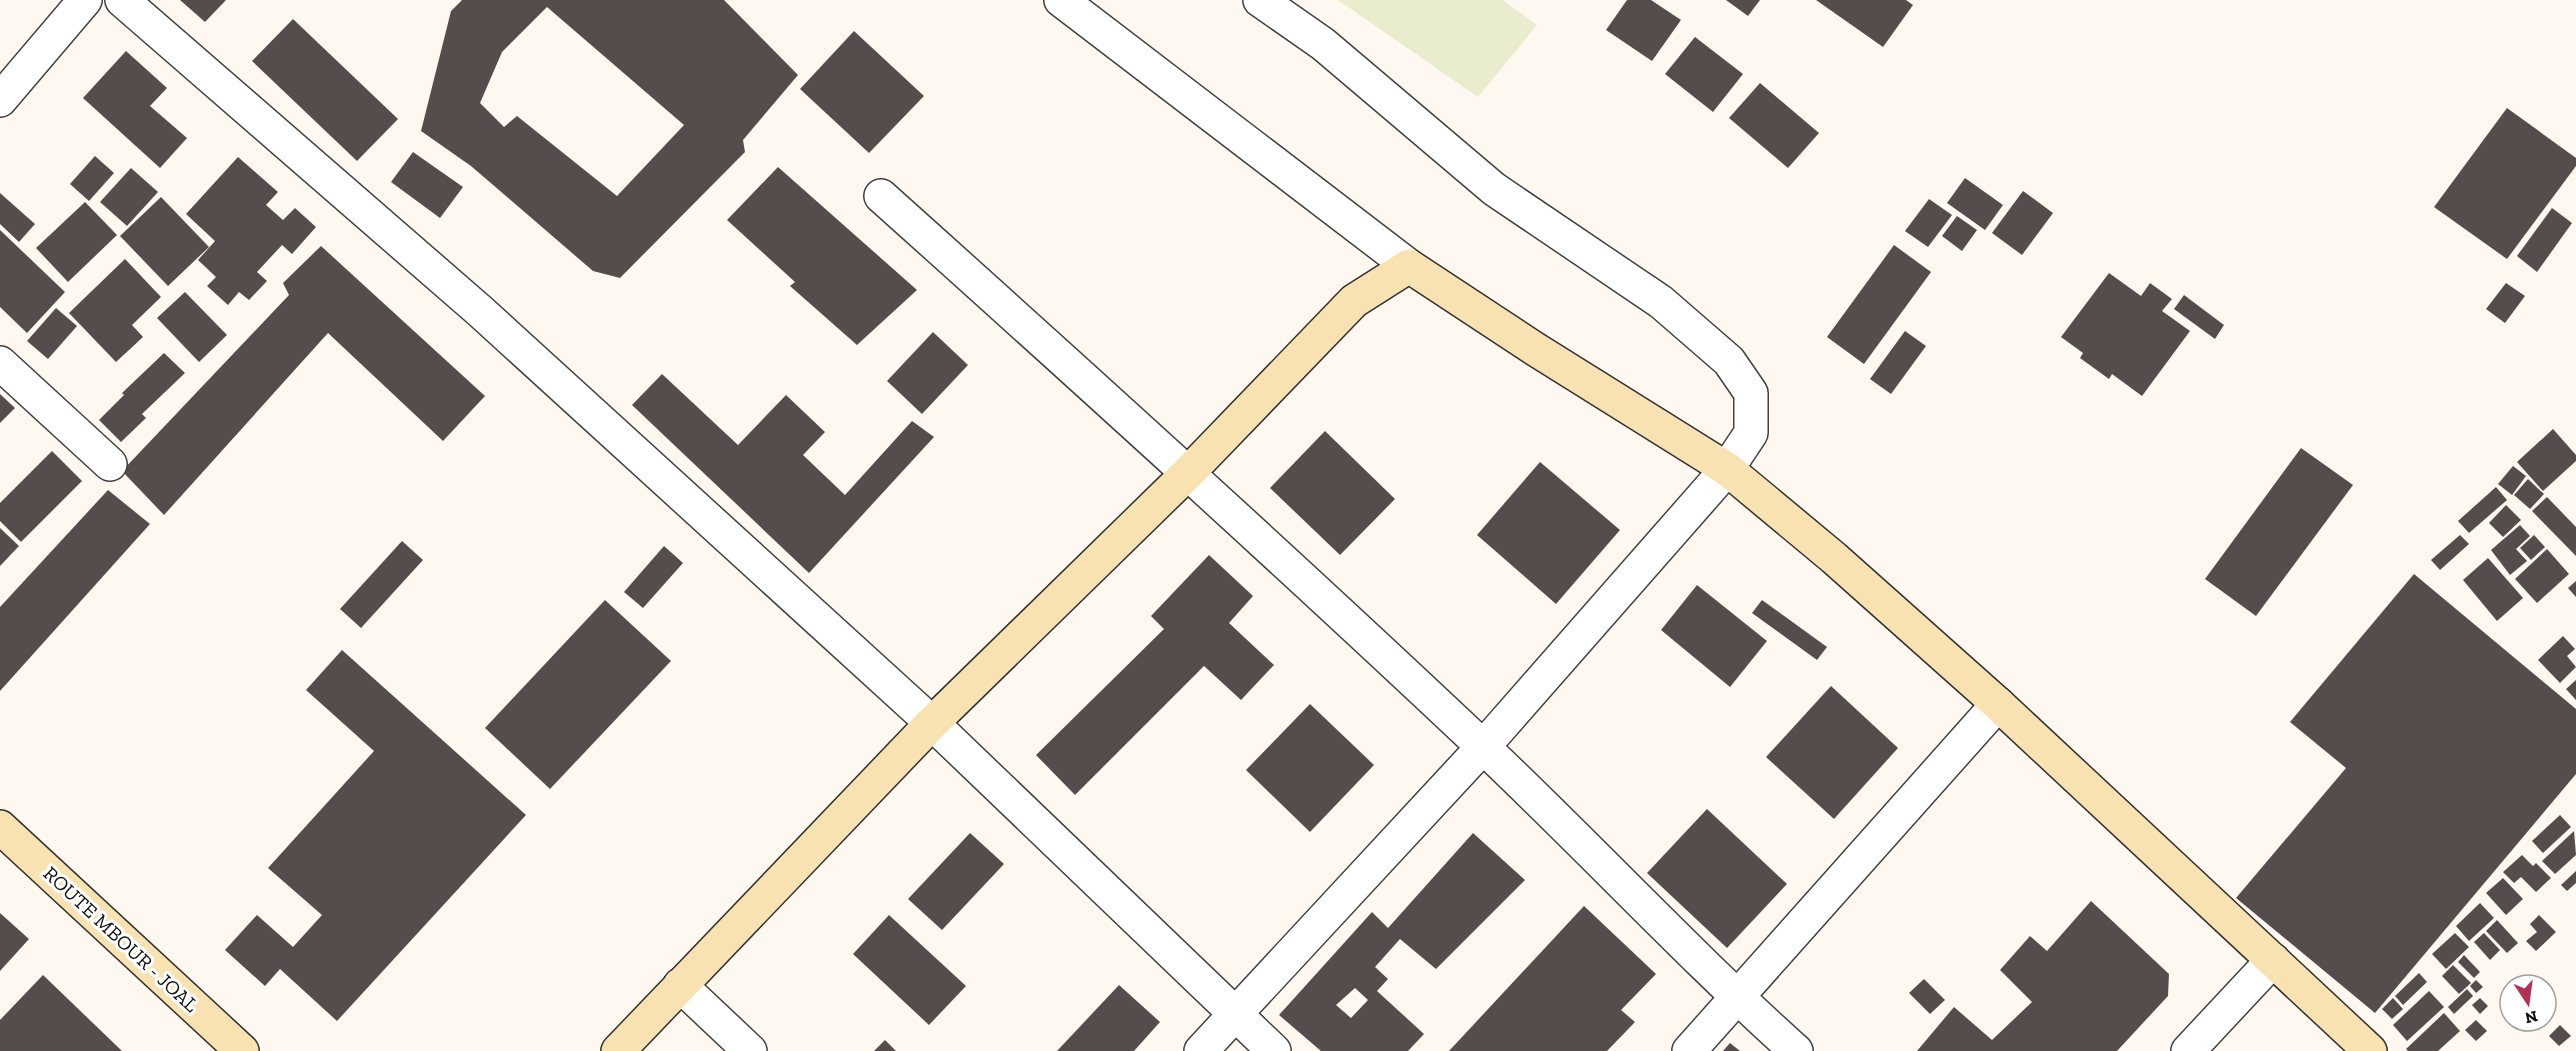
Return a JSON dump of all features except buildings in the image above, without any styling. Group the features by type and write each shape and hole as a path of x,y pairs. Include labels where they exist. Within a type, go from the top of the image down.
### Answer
{"street":[{"path":"0,100 85,0"},
{"path":"122,0 480,311 932,723 1274,1051"},
{"path":"1061,0 1409,266 1535,349 1727,469 1834,558 1998,704 2370,1051"},
{"path":"1201,1051 1483,747 1727,469 1751,433 1751,393 1729,362 1661,302 1494,189 1323,44 1260,0"},
{"path":"881,196 1189,472 1483,747 1738,999 1796,1051"},
{"path":"618,1051 932,723 1189,472 1354,301 1409,266"},
{"path":"0,363 110,464"},
{"path":"1689,1051 1738,999 1998,704"},
{"name":"ROUTE MBOUR - JOAL","path":"0,827 242,1051"},
{"path":"2188,1051 2273,960"},
{"path":"680,985 750,1051"}],"green space":[{"path":"1338,0 1503,0 1537,25 1478,97"}]}
